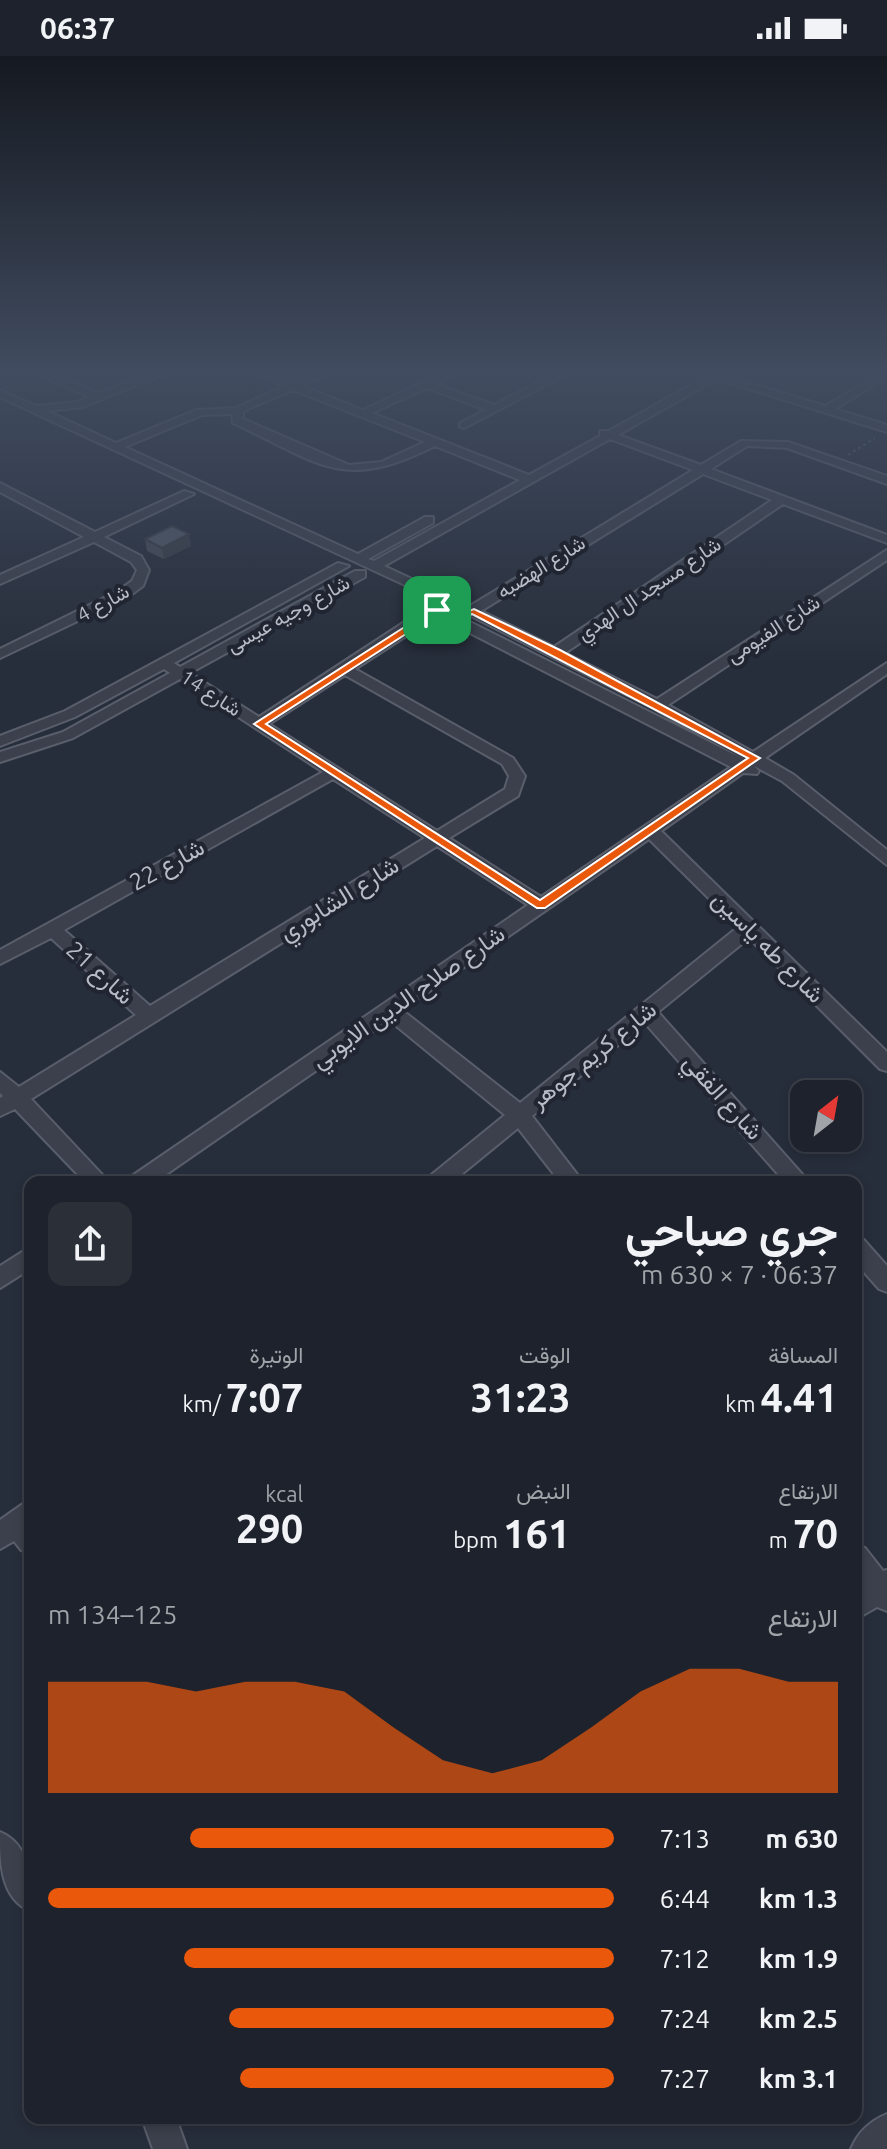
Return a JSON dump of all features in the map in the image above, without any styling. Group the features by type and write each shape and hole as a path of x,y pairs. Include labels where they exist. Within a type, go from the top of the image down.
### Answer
{"street":[{"path":"134,468 343,566 359,567 375,566 552,468"},
{"path":"161,468 457,620 800,786 887,859"},
{"path":"342,468 381,468"},
{"path":"498,468 530,480"},
{"name":"شارع وجيه عيسى","path":"0,757 68,735 180,674 527,468"},
{"path":"696,468 887,539"},
{"name":"شارع الهضبه","path":"853,468 887,480"},
{"path":"149,475 164,469"},
{"name":"شارع الهضبه","path":"457,620 700,469"},
{"path":"0,487 95,537"},
{"path":"0,580 188,494"},
{"name":"شارع مسجد ال الهدي","path":"557,652 782,499"},
{"name":"شارع 4","path":"0,654 123,594 138,583 143,570 136,559 95,537"},
{"name":"شارع الفيومى","path":"658,705 887,554"},
{"name":"شارع وجيه عيسى","path":"0,741 51,723 343,566"},
{"path":"375,566 557,652 658,705 748,762"},
{"path":"259,724 437,610"},
{"name":"شارع 14","path":"164,663 541,905"},
{"name":"شارع صلاح الدين الايوبي","path":"148,1176 887,667"},
{"name":"شارع الشابوري","path":"8,1103 512,792 517,776 515,768 345,669"},
{"name":"شارع 22","path":"0,958 334,772"},
{"name":"شارع طه ياسين","path":"650,830 887,1064"},
{"name":"شارع كريم جوهر","path":"444,1176 749,928"},
{"name":"شارع 21","path":"52,929 149,1016"},
{"path":"389,1010 520,1115 567,1176"},
{"name":"شارع الفقي","path":"647,1012 793,1176"},
{"path":"0,1080 8,1103 91,1176"},
{"path":"862,1254 887,1282"},
{"path":"0,1278 24,1261"},
{"path":"862,1564 885,1590 862,1603"},
{"path":"0,1847 24,1886"},
{"path":"161,2124 170,2149"},
{"path":"868,2149 887,2131"}],"building":[{"path":"172,526 189,534 162,548 145,539"}],"route":[{"path":"437,610 457,620 471,611 557,652 755,758 541,905 259,724 437,610"}]}
